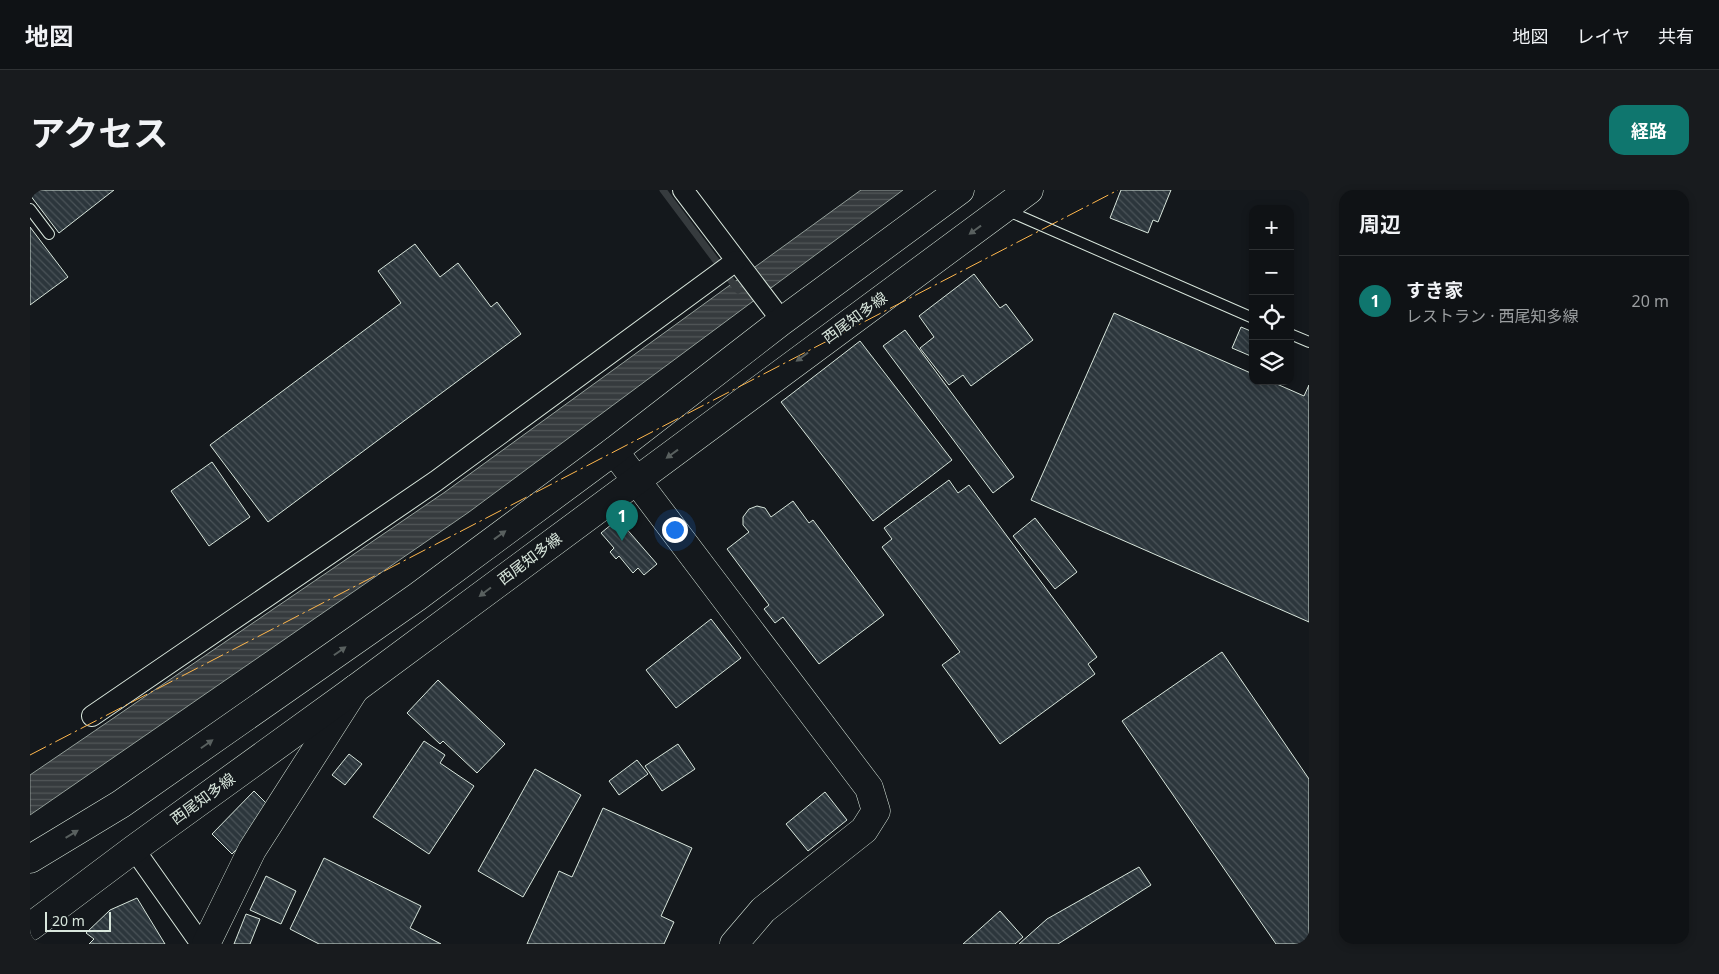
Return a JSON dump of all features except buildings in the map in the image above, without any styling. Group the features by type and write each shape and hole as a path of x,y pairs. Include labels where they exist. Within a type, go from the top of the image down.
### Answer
{"main road":[{"path":"30,859 121,804 417,597 614,451 777,314 960,190"},
{"name":"西尾知多線","path":"30,928 134,849 355,689 1028,190"},
{"path":"614,451 869,788 876,811 864,830 763,910 734,944"},
{"path":"206,944 252,850 355,689"}],"street":[{"path":"683,190 777,314"},
{"path":"92,716 436,481 741,266"},
{"path":"134,849 201,944"}],"lane":[{"path":"30,209 49,234"},
{"path":"1003,209 1249,316"},
{"path":"1294,336 1309,342"}],"shaded area":[{"path":"861,190 903,190 469,512 30,815 30,775 445,492"}],"waterway":[{"path":"663,190 738,290"}],"power":[{"path":"30,755 1118,190"}],"place":[{"name":"すき家","path":"622,541"}]}
